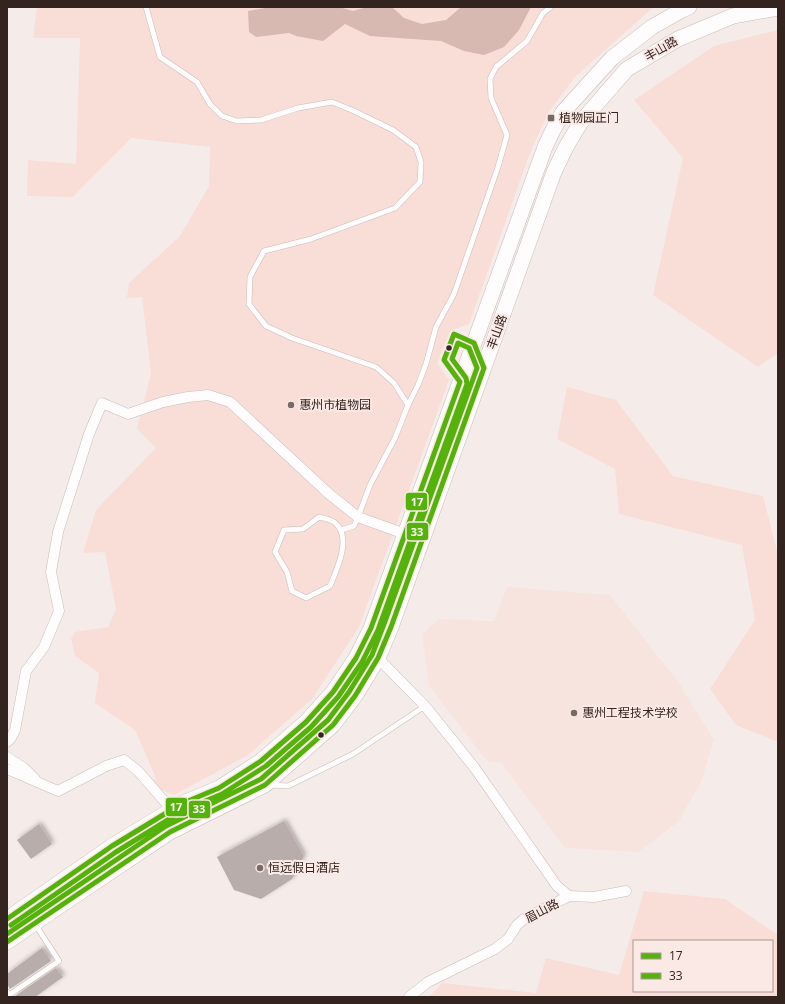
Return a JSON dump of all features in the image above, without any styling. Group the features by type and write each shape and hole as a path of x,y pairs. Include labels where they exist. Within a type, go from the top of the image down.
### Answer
{"main road":[{"name":"丰山路","path":"7,919 112,846 181,804 219,788 262,761 306,722 333,692 356,658 371,628 544,147 563,112 612,58 652,27 689,7"},
{"name":"丰山路","path":"7,942 64,902 170,832 265,785 333,725 355,696 378,658 391,627 554,172 581,122 627,69 671,42 733,16 778,8"},
{"path":"474,343 484,368"}],"street":[{"path":"7,742 15,730 26,671 44,647 59,611 50,572 58,532 89,434 102,403 128,414 163,402 188,397 208,395 230,402 328,493 358,517 405,534"},
{"path":"362,646 378,658 425,706 474,767 557,886 569,896"},
{"path":"7,757 24,768 40,783"},
{"path":"7,769 58,791 106,766 124,760 138,771 172,810 170,832"},
{"name":"眉山路","path":"409,997 428,982 496,949 508,939 516,925 524,919 569,896 594,897 626,891"}],"lane":[{"path":"146,7 160,58 197,82 210,104 222,116 237,121 262,120 298,108 332,102 393,130 416,147 421,162 420,182 395,208 311,239 264,251 250,276 248,304 266,326 292,338 376,367 394,384 408,405"},
{"path":"341,530 354,526 370,485 395,438 408,405 418,385 426,364 436,327 454,294 498,167 507,135 491,98 490,78 496,67 527,41 543,13 550,7"},
{"path":"460,382 444,360 454,334 474,343"},
{"path":"319,517 333,521 341,530 344,544 339,564 330,586 306,598 292,591 288,572 275,552 284,530 303,529 319,517"},
{"path":"265,785 288,786 353,754 425,706"},
{"path":"8,994 59,961 34,923"}],"shaded area":[{"name":"惠州市植物园","path":"37,7 657,7 650,10 575,77 548,113 530,153 469,324 450,331 437,363 449,380 359,627 312,699 248,755 174,795 150,785 156,778 135,730 95,703 99,673 75,656 71,639 75,632 108,627 116,609 105,552 83,553 96,510 156,448 137,429 151,373 142,297 127,298 129,283 180,236 209,186 210,147 131,138 73,197 27,196 28,160 76,164 80,38 33,38"},
{"path":"271,7 339,7 353,11 367,7 392,7 404,18 422,24 446,20 461,7 531,7 519,30 504,47 484,55 464,51 441,41 370,36 345,24 323,41 296,36 289,33 256,37 249,32 248,11"},
{"path":"778,30 778,353 758,367 653,295 683,158 634,100 714,46"},
{"path":"567,387 616,400 673,476 763,496 778,555 778,742 736,725 710,689 755,620 742,545 619,514 615,469 557,439"},
{"name":"惠州工程技术学校","path":"507,587 610,595 679,683 714,740 701,782 679,821 638,852 565,848 501,763 487,761 429,686 422,634 439,619 494,621"},
{"path":"644,891 725,899 778,935 778,997 429,997 442,983 536,993 546,958 619,975"}],"building":[{"name":"恒远假日酒店","path":"284,821 304,856 292,879 261,899 234,890 217,857"},
{"path":"39,824 52,844 31,859 17,840"},
{"path":"42,948 51,961 10,989 7,984 7,974"},
{"path":"56,968 63,977 35,997 15,996"}],"transit line":[{"name":"17","path":"7,919 112,846 181,804 219,788 261,761 306,722 333,692 356,658 371,628 460,382 444,360 454,334 474,343 484,368 391,627 378,658 355,696 333,725 265,785 170,832 7,942"},
{"name":"33","path":"7,934 166,826 261,779 328,720 349,692 372,655 384,624 477,368 469,348 458,343 452,359 466,378 467,384 378,630 362,662 338,697 311,727 266,766 222,794 184,810 116,852 11,925"}],"place":[{"name":"植物园正门","path":"551,118"},
{"name":"惠州市植物园","path":"291,405"},
{"name":"惠州工程技术学校","path":"574,713"},
{"name":"恒远假日酒店","path":"260,868"}]}
